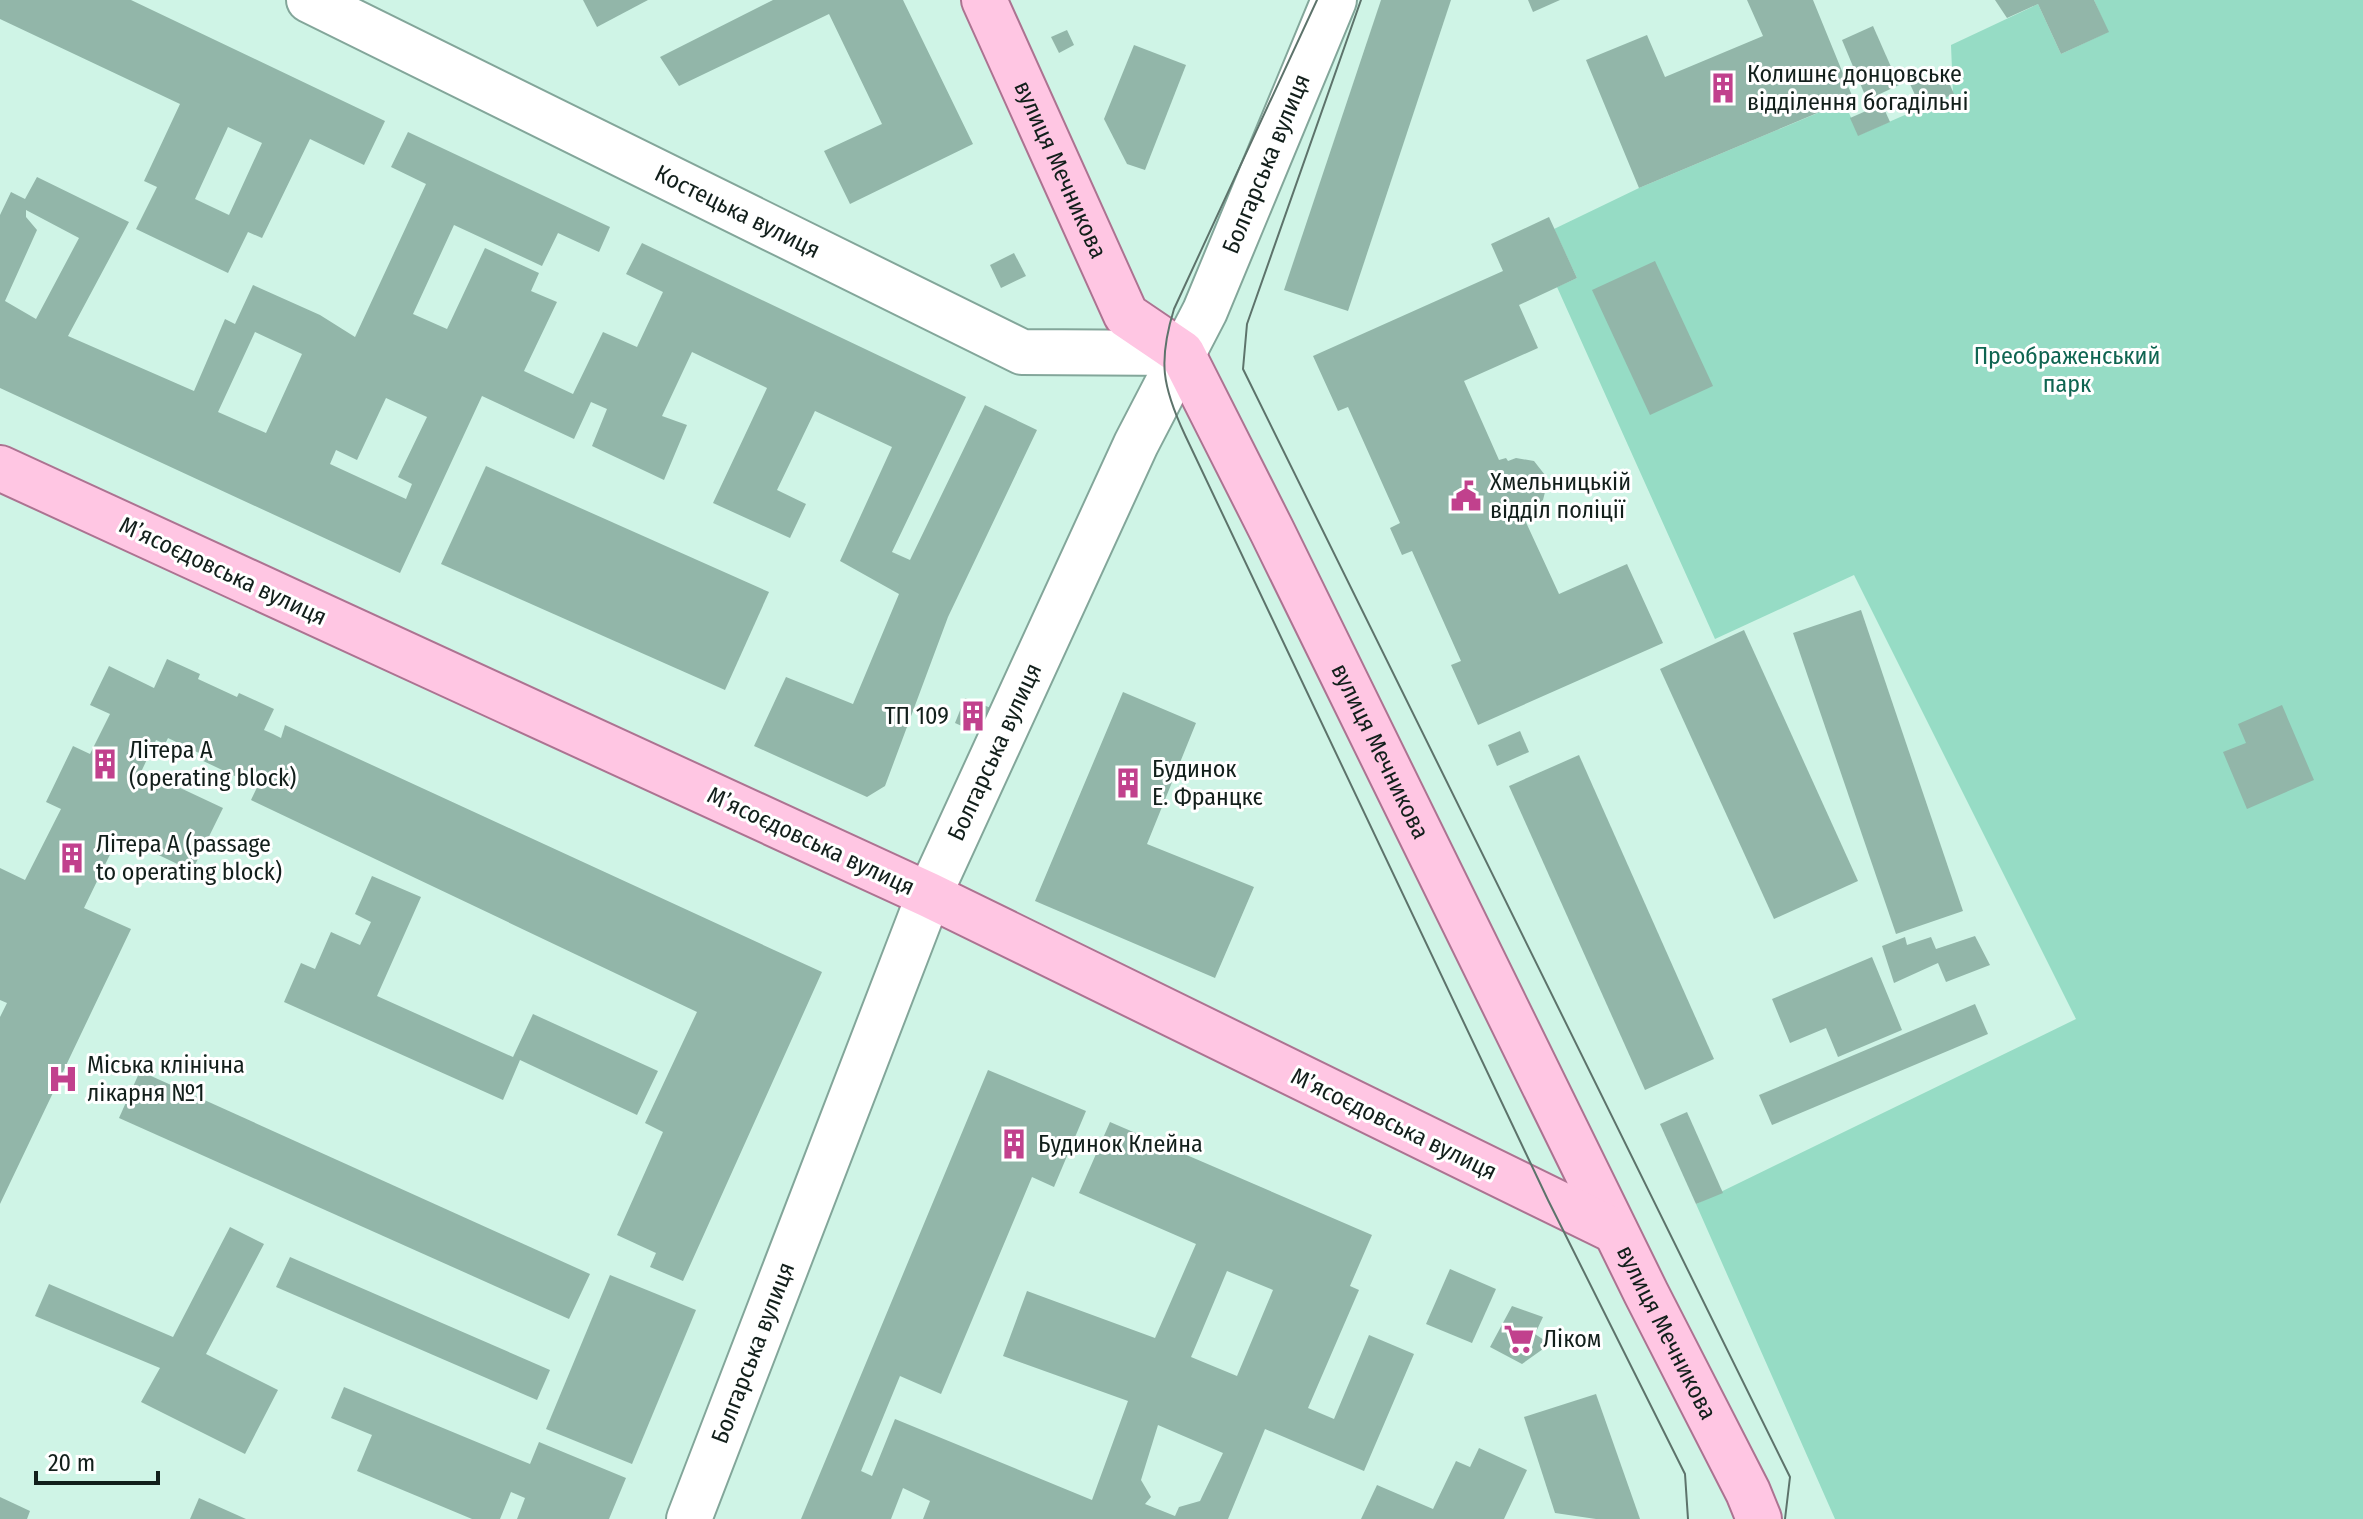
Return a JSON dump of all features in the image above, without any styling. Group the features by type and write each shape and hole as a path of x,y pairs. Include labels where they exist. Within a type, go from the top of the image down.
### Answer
{"main road":[{"name":"вулиця Мечникова","path":"984,0 1126,315 1182,353 1750,1510"},
{"name":"Мʼясоєдовська вулиця","path":"0,468 929,895 1615,1231"}],"street":[{"name":"Костецька вулиця","path":"309,0 1022,352 1182,353"},
{"name":"Болгарська вулиця","path":"689,1519 929,895 1136,444 1205,311 1333,1"}],"green space":[{"name":"Преображенський парк","path":"2094,0 2363,0 2363,1519 1835,1519 1696,1204 2076,1019 1854,575 1715,639 1557,287 1577,278 1554,229 1639,188 1844,102 1859,135 1953,94 1951,45 2038,4 2061,54 2108,32"}],"building":[{"path":"0,0 131,0 385,121 364,165 310,139 262,238 248,232 228,273 136,229 157,187 144,181 180,104 0,19","holes":["228,127 262,143 229,215 195,199"]},
{"path":"583,0 648,0 597,27"},
{"path":"773,0 903,0 973,144 850,204 824,151 882,124 829,14 679,86 660,57"},
{"path":"1381,0 1451,0 1348,311 1284,290"},
{"path":"1528,0 1560,0 1533,12"},
{"name":"Колишнє донцовське відділення богадільні","path":"1747,0 1813,0 1853,98 1639,188 1586,60 1647,35 1665,77 1763,36"},
{"path":"1995,0 2094,0 2109,32 2061,54 2038,4 2007,18"},
{"path":"1873,26 1899,85 1867,100 1842,40"},
{"path":"1067,30 1074,45 1059,53 1051,37"},
{"path":"1134,45 1186,65 1145,170 1127,164 1104,119"},
{"path":"1943,69 1954,94 1921,108 1910,84"},
{"path":"1882,104 1890,122 1858,136 1850,118"},
{"path":"408,132 610,227 599,252 558,233 542,266 454,225 413,314 447,329 485,248 539,273 531,291 557,302 524,371 573,394 603,332 637,347 663,292 626,274 642,243 966,397 892,552 910,560 985,405 1037,430 948,617 885,786 867,797 754,746 786,677 853,704 899,594 840,561 892,447 815,411 777,490 806,504 790,538 713,503 767,388 692,352 662,416 687,425 664,480 592,446 607,409 591,402 574,439 482,396 400,573 0,388 0,215 11,192 25,199 37,177 129,222 68,336 194,391 225,319 235,324 253,285 320,315 355,337 426,184 391,167","holes":["26,210 79,238 36,319 5,301 37,230 26,217","255,332 302,354 266,433 218,412","386,398 427,417 398,477 412,484 406,499 330,464 336,450 357,460"]},
{"name":"Хмельницькій відділ поліції","path":"1549,217 1577,278 1519,305 1538,348 1464,381 1499,460 1516,458 1534,461 1545,475 1547,484 1543,500 1530,511 1532,514 1524,518 1559,594 1627,564 1663,643 1478,725 1451,665 1461,661 1412,551 1402,555 1390,528 1400,523 1348,407 1338,411 1313,356 1503,271 1491,244"},
{"path":"1014,253 1026,276 1001,288 990,265"},
{"path":"1655,261 1713,386 1650,415 1592,290"},
{"path":"486,466 769,592 725,690 441,564"},
{"path":"1861,610 1963,911 1896,934 1793,633"},
{"path":"1744,630 1858,881 1774,919 1660,669"},
{"path":"167,659 200,674 198,679 237,697 239,693 274,709 264,730 281,738 285,725 822,972 683,1281 650,1267 656,1253 617,1235 663,1132 645,1123 697,1012 251,800 261,779 241,770 237,777 199,759 201,754 168,738 165,744 156,740 142,770 223,808 192,871 119,836 84,908 131,929 0,1204 0,1017 7,1003 0,1000 0,868 25,880 61,809 46,802 73,746 90,754 110,714 90,705 109,666 154,688"},
{"name":"Будинок Е. Францкє","path":"1123,692 1196,723 1147,844 1254,887 1215,978 1035,901"},
{"name":"ТП 109","path":"965,698 991,708 980,734 955,723"},
{"path":"2282,705 2314,780 2247,809 2223,752 2246,743 2238,724"},
{"path":"1520,731 1529,752 1497,766 1488,745"},
{"path":"1579,755 1714,1059 1645,1090 1509,786"},
{"path":"372,876 421,897 377,996 513,1057 533,1014 658,1071 637,1115 520,1060 503,1100 284,1002 301,963 315,969 331,932 360,945 371,922 355,914"},
{"path":"1975,936 1990,965 1946,982 1938,963 1894,983 1882,946 1905,937 1907,945 1931,937 1936,949"},
{"path":"1872,957 1902,1030 1838,1057 1826,1028 1790,1043 1772,999"},
{"path":"1975,1004 1988,1034 1772,1125 1759,1095"},
{"path":"988,1070 1086,1111 1054,1187 1032,1177 941,1394 900,1376 861,1471 872,1476 895,1419 1092,1500 1128,1401 1003,1356 1027,1291 1155,1338 1196,1244 1079,1193 1110,1122 1372,1235 1350,1286 1359,1290 1308,1408 1334,1419 1369,1335 1414,1354 1364,1471 1265,1429 1228,1519 923,1519 930,1501 903,1488 891,1519 801,1519","holes":["1227,1271 1273,1290 1237,1376 1191,1357","1158,1425 1223,1453 1200,1501 1179,1507 1175,1516 1145,1504 1151,1497 1141,1480"]},
{"path":"140,1071 590,1274 569,1319 119,1118"},
{"path":"1687,1112 1723,1193 1696,1204 1660,1124"},
{"path":"230,1227 264,1244 206,1354 278,1390 245,1454 141,1402 160,1368 35,1316 49,1284 173,1337"},
{"path":"290,1257 550,1370 537,1400 276,1287"},
{"path":"1450,1269 1496,1289 1472,1343 1426,1324"},
{"path":"610,1275 696,1310 632,1464 546,1429"},
{"name":"Ліком","path":"1512,1306 1543,1317 1535,1334 1550,1344 1522,1364 1490,1347"},
{"path":"344,1387 530,1464 539,1442 626,1478 609,1519 517,1519 525,1498 511,1492 500,1519 472,1519 357,1471 372,1435 331,1418"},
{"path":"1596,1394 1640,1519 1596,1519 1555,1513 1524,1417"},
{"path":"1479,1448 1527,1470 1504,1519 1361,1519 1377,1485 1433,1509 1456,1461 1470,1467"},
{"path":"0,1497 30,1511 27,1519 0,1519"},
{"path":"199,1498 246,1519 190,1519"}],"tram line":[{"path":"1317,0 1174,309 1164,359 1167,387 1185,435 1548,1200 1685,1474 1688,1519"},
{"path":"1361,0 1247,324 1243,369 1790,1477 1785,1519"}],"place":[{"name":"Колишнє донцовське відділення богадільні","path":"1723,88"},
{"name":"Хмельницькій відділ поліції","path":"1466,496"},
{"name":"ТП 109","path":"973,716"},
{"name":"Літера А (operating block)","path":"105,764"},
{"name":"Будинок Е. Францкє","path":"1128,783"},
{"name":"Літера А (passage to operating block)","path":"72,858"},
{"name":"Міська клінічна лікарня №1","path":"63,1079"},
{"name":"Будинок Клейна","path":"1014,1144"},
{"name":"Ліком","path":"1519,1339"}]}
